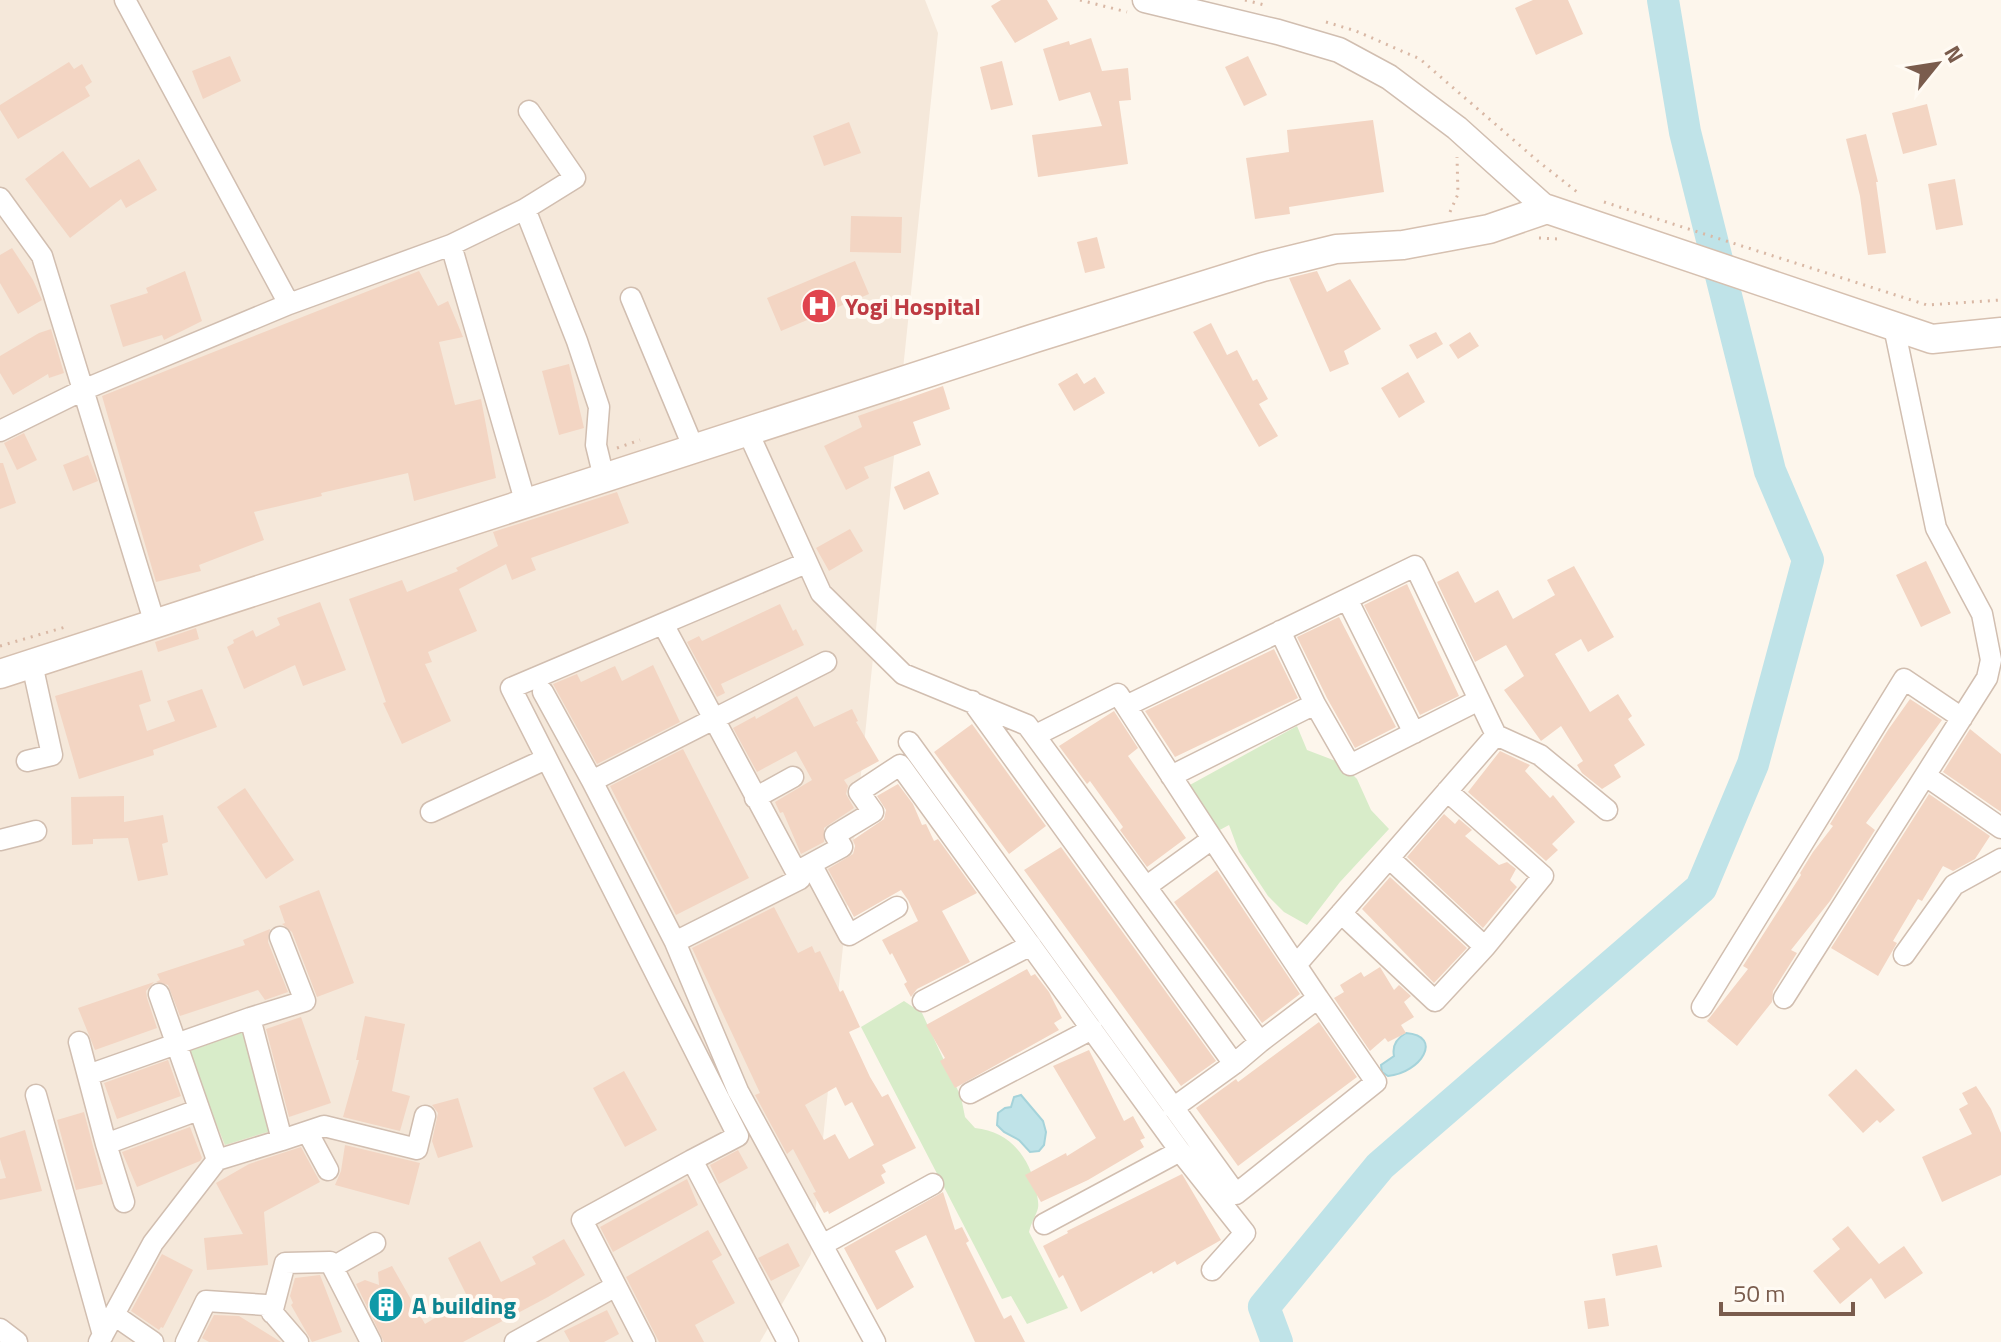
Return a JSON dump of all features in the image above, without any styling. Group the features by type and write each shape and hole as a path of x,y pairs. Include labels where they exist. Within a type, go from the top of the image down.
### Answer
{"main road":[{"path":"0,674 1263,267 1336,249 1403,245 1489,229 1547,209 1600,213 1932,339 2001,332"}],"street":[{"path":"125,0 289,304"},
{"path":"1139,7 1278,32 1339,50 1389,77 1457,128 1547,209"},
{"path":"0,431 83,390 289,304 451,245 525,209 575,178 529,111"},
{"path":"0,198 42,256 155,624"},
{"path":"525,209 577,341 599,407 596,445 604,478"},
{"path":"451,245 526,504"},
{"path":"631,298 694,449"},
{"path":"1784,998 1987,678 1991,660 1982,614 1936,528 1894,327"},
{"path":"748,432 821,593 903,674 1027,725 1260,1042"},
{"path":"645,1342 582,1220 738,1136 511,688 806,563"},
{"path":"1126,706 1415,566 1496,735 1540,755 1607,810"},
{"path":"1347,599 1414,733"},
{"path":"663,624 755,798 849,935 897,907"},
{"path":"1280,631 1315,704 1350,765 1479,700"},
{"path":"592,781 826,662"},
{"path":"27,761 52,755 32,664"},
{"path":"1702,1007 1904,679 1962,718"},
{"path":"543,692 675,942 738,1091 875,1342"},
{"path":"909,742 1236,1194 1376,1082 1118,694 1036,735"},
{"path":"972,701 1234,1064"},
{"path":"1171,776 1315,704"},
{"path":"1296,965 1496,735"},
{"path":"431,812 546,759"},
{"path":"675,942 800,879 804,868 842,847 835,835 873,812 859,792 900,765 1180,1151 1245,1233 1212,1270"},
{"path":"1926,776 2001,828"},
{"path":"755,798 793,777"},
{"path":"1341,913 1435,1001 1485,947 1543,876 1447,791"},
{"path":"0,840 36,831"},
{"path":"1147,886 1212,839"},
{"path":"1389,858 1485,947"},
{"path":"1904,955 1954,885 2001,859"},
{"path":"88,1075 305,1001 280,937"},
{"path":"923,1001 1031,945"},
{"path":"159,994 217,1160"},
{"path":"1173,1108 1318,998"},
{"path":"250,1018 282,1140"},
{"path":"970,1093 1092,1029"},
{"path":"79,1042 124,1202"},
{"path":"36,1095 101,1339"},
{"path":"106,1144 198,1110"},
{"path":"101,1339 153,1243 217,1160 324,1126 417,1149 425,1116"},
{"path":"308,1133 328,1170"},
{"path":"1044,1224 1180,1151"},
{"path":"692,1160 788,1342"},
{"path":"822,1245 933,1184"},
{"path":"333,1267 375,1243"},
{"path":"272,1313 285,1263 330,1262 371,1342"},
{"path":"515,1342 616,1286"},
{"path":"191,1340 206,1301 266,1305 298,1342"},
{"path":"114,1315 153,1342"},
{"path":"0,1329 17,1342"}],"path":[{"path":"1080,0 1139,7"},
{"path":"1245,0 1273,8"},
{"path":"1315,19 1356,31 1420,59 1582,195"},
{"path":"1445,219 1458,194 1457,158 1450,149"},
{"path":"1600,213 1927,305 2001,300"},
{"path":"1536,237 1564,239"},
{"path":"612,449 641,440"},
{"path":"0,646 72,625"}],"shaded area":[{"path":"0,0 925,0 938,33 811,1254 760,1342 0,1342"}],"green space":[{"path":"1297,726 1307,750 1341,763 1357,779 1371,810 1389,829 1340,882 1307,925 1284,912 1268,896 1239,852 1229,825 1216,832 1188,786"},
{"path":"904,1001 922,1013 961,1097 965,1117 975,1128 1008,1140 1029,1167 1038,1204 1029,1232 1068,1308 1027,1324 1011,1296 1002,1299 861,1027"},
{"path":"249,1030 274,1130 225,1145 187,1052"}],"water":[{"path":"1406,1033 1424,1041 1424,1054 1410,1068 1388,1076 1382,1072 1381,1065 1394,1056 1396,1043"},
{"path":"1021,1095 1043,1121 1046,1132 1044,1145 1039,1151 1030,1152 997,1125 998,1113 1011,1107 1014,1097"}],"building":[{"path":"1001,0 1047,0 1058,19 1015,43 991,6"},
{"path":"1533,0 1568,0 1583,34 1536,55 1515,8"},
{"path":"1091,38 1102,71 1128,68 1131,100 1119,101 1128,164 1038,177 1032,135 1102,126 1090,92 1059,101 1043,49"},
{"path":"230,56 241,81 203,99 192,71"},
{"path":"1248,56 1267,95 1244,106 1225,67"},
{"path":"1002,61 1013,105 991,110 980,67"},
{"path":"69,62 74,69 82,64 92,82 85,87 90,96 18,139 0,105"},
{"path":"1927,104 1937,145 1903,154 1892,113"},
{"path":"1373,120 1384,192 1289,207 1290,214 1255,219 1246,158 1289,152 1287,130"},
{"path":"849,122 861,153 824,166 813,136"},
{"path":"1866,134 1878,182 1886,253 1868,255 1860,196 1846,139"},
{"path":"63,151 90,188 139,159 157,190 126,208 121,199 70,238 25,179"},
{"path":"1955,179 1963,225 1936,230 1928,184"},
{"path":"851,216 902,217 901,253 850,252"},
{"path":"1097,237 1105,268 1085,273 1077,242"},
{"path":"12,248 42,300 18,314 0,283 0,255"},
{"path":"855,261 869,294 781,331 767,298"},
{"path":"185,271 202,321 164,340 162,335 123,347 110,305 148,293 146,288"},
{"path":"419,271 438,306 448,301 463,337 439,342 455,405 481,399 496,478 414,501 408,473 254,512 264,540 199,565 201,571 156,582 102,396"},
{"path":"1317,271 1327,292 1350,279 1381,329 1344,351 1349,364 1330,372 1289,278"},
{"path":"1211,323 1227,355 1237,350 1253,381 1257,379 1268,399 1259,404 1278,436 1259,447 1193,332"},
{"path":"51,329 64,373 49,378 48,374 13,395 0,373 0,356"},
{"path":"1436,332 1443,344 1417,359 1409,345"},
{"path":"1470,332 1479,346 1458,359 1449,345"},
{"path":"569,364 584,428 559,435 542,371"},
{"path":"1408,372 1425,402 1399,418 1381,388"},
{"path":"1077,373 1084,384 1095,377 1105,393 1074,411 1058,384"},
{"path":"943,386 950,409 913,422 921,445 864,467 869,478 846,490 824,446 862,427 858,416"},
{"path":"24,433 37,460 17,470 4,443"},
{"path":"88,455 98,481 73,491 63,465"},
{"path":"0,463 3,463 16,503 0,509"},
{"path":"929,471 939,494 904,510 894,487"},
{"path":"617,492 629,523 531,558 536,570 512,580 506,564 459,589 477,631 428,652 432,662 425,664 451,721 402,744 383,703 386,702 349,599 402,580 407,592 458,571 456,568 498,546 493,532"},
{"path":"850,529 863,551 829,571 816,548"},
{"path":"1926,561 1951,613 1921,627 1896,575"},
{"path":"1574,566 1614,637 1588,652 1581,639 1555,654 1590,712 1618,694 1632,716 1628,719 1645,745 1614,765 1621,777 1602,789 1582,773 1577,765 1583,761 1561,726 1541,741 1504,690 1524,676 1506,645 1475,662 1437,582 1458,571 1475,603 1498,590 1513,619 1555,595 1547,580"},
{"path":"1407,584 1459,696 1420,715 1364,605"},
{"path":"320,602 346,670 303,686 295,665 244,689 227,647 234,643 233,640 253,630 256,637 280,625 277,618"},
{"path":"780,604 793,631 796,629 804,645 721,684 725,693 717,697 687,642 699,636 702,641"},
{"path":"1339,617 1396,727 1355,748 1297,637"},
{"path":"196,628 199,639 158,652 155,642"},
{"path":"1274,649 1298,698 1175,757 1145,711"},
{"path":"653,665 680,722 597,764 553,684 577,674 581,682 615,666 622,681"},
{"path":"142,670 151,701 139,705 147,731 175,721 167,701 202,689 217,727 153,750 154,755 79,779 55,696"},
{"path":"797,696 814,727 852,709 856,722 879,761 844,780 848,786 846,794 854,808 824,828 824,842 801,854 783,812 780,813 775,802 812,780 796,751 757,772 733,728"},
{"path":"1910,699 1942,720 1866,823 1875,830 1830,901 1791,950 1797,953 1773,991 1772,1002 1737,1046 1707,1021 1748,969 1743,966"},
{"path":"1114,711 1138,748 1128,756 1186,838 1147,867 1090,781 1087,784 1059,746"},
{"path":"972,724 1046,826 1009,854 934,752"},
{"path":"1970,729 2001,754 2001,812 1943,772"},
{"path":"683,749 749,878 676,915 610,786"},
{"path":"1500,751 1530,765 1525,771 1550,798 1553,795 1575,822 1552,844 1558,850 1546,861 1468,792"},
{"path":"898,784 913,804 922,825 926,824 934,841 938,839 977,893 942,911 970,962 917,989 911,997 904,984 907,982 882,940 918,921 908,900 901,890 854,917 828,869 853,854 853,840 884,819 886,810 877,796"},
{"path":"245,788 294,860 266,879 217,807"},
{"path":"1929,794 1990,836 1975,859 1953,871 1943,866 1922,901 1918,899 1893,941 1897,943 1878,976 1831,948"},
{"path":"124,796 124,822 163,815 168,842 162,844 168,875 138,881 128,838 93,839 93,844 72,845 71,797"},
{"path":"1444,814 1455,824 1459,819 1472,830 1465,836 1499,865 1507,862 1516,869 1510,880 1517,887 1483,928 1407,857"},
{"path":"1061,847 1216,1061 1181,1086 1024,870"},
{"path":"1217,870 1300,994 1262,1023 1174,902"},
{"path":"1390,877 1467,948 1434,983 1362,909"},
{"path":"319,890 354,983 317,997 292,932 282,924 285,923 279,906"},
{"path":"774,907 798,953 812,946 815,953 820,951 860,1027 849,1032 870,1077 882,1097 888,1094 916,1148 882,1165 886,1172 881,1175 885,1183 829,1214 828,1211 824,1213 793,1149 787,1154 755,1095 760,1093 692,948","holes":["836,1087 845,1106 852,1102 874,1145 849,1159 835,1134 824,1140 805,1105"]},
{"path":"270,929 268,942 288,992 265,1000 258,990 180,1016 168,985 156,982 160,980 157,974 245,945 243,940"},
{"path":"1380,967 1394,990 1399,985 1411,996 1404,1002 1414,1017 1401,1025 1406,1033 1388,1042 1385,1038 1370,1051 1334,998 1344,992 1340,985 1361,972 1364,977"},
{"path":"1027,969 1049,992 1062,1018 1054,1023 1059,1030 955,1088 940,1061 945,1058 926,1025"},
{"path":"154,982 146,991 157,1028 95,1050 78,1008"},
{"path":"365,1016 405,1024 392,1091 410,1096 400,1131 343,1117 359,1060 356,1060"},
{"path":"301,1017 331,1103 289,1117 266,1029"},
{"path":"1319,1022 1357,1077 1238,1166 1196,1108 1236,1079 1238,1082"},
{"path":"1089,1050 1124,1121 1133,1116 1145,1138 1140,1140 1144,1147 1088,1180 1041,1202 1025,1175 1066,1153 1067,1156 1096,1138 1053,1066"},
{"path":"168,1060 181,1096 117,1119 104,1083"},
{"path":"1856,1069 1895,1110 1863,1133 1828,1095"},
{"path":"624,1071 657,1130 625,1147 593,1088"},
{"path":"1976,1086 1991,1109 2001,1133 2001,1175 1942,1202 1922,1157 1972,1134 1959,1109 1968,1104 1962,1093"},
{"path":"458,1098 473,1147 438,1158 432,1141 438,1113 432,1105"},
{"path":"84,1112 103,1184 76,1190 57,1120"},
{"path":"190,1127 202,1158 200,1161 137,1187 122,1152"},
{"path":"25,1130 42,1191 0,1200 0,1179 6,1178 0,1159 0,1138"},
{"path":"345,1145 420,1163 409,1205 335,1185 341,1171"},
{"path":"301,1147 320,1182 264,1212 268,1265 207,1270 204,1238 243,1234 216,1183 249,1164"},
{"path":"738,1150 748,1168 719,1184 710,1165"},
{"path":"1182,1174 1221,1240 1177,1265 1175,1261 1153,1274 1152,1271 1081,1312 1063,1275 1059,1278 1043,1246"},
{"path":"687,1179 698,1205 613,1252 600,1227"},
{"path":"943,1192 955,1230 962,1227 969,1241 966,1243 1004,1319 1011,1315 1025,1342 975,1342 926,1235 895,1251 914,1287 877,1310 844,1248"},
{"path":"1848,1226 1879,1264 1904,1246 1923,1273 1885,1299 1871,1278 1840,1304 1813,1271 1840,1249 1832,1239"},
{"path":"708,1230 722,1255 712,1261 735,1303 695,1325 704,1342 659,1342 626,1277"},
{"path":"564,1239 585,1275 463,1342 384,1342 356,1284 365,1280 379,1285 378,1272 392,1266 425,1324 468,1298 448,1258 480,1241 501,1282 536,1264 532,1257"},
{"path":"788,1243 800,1266 771,1281 758,1258"},
{"path":"1657,1245 1662,1267 1616,1276 1612,1254"},
{"path":"162,1254 193,1270 163,1328 159,1330 131,1311"},
{"path":"320,1275 342,1332 312,1342 291,1305 290,1296 295,1278"},
{"path":"1605,1298 1609,1326 1588,1329 1584,1301"},
{"path":"607,1310 619,1334 604,1342 570,1342 564,1331"},
{"path":"214,1315 239,1316 281,1342 209,1342 202,1338"}],"waterway":[{"path":"1277,1342 1264,1307 1380,1166 1701,888 1753,764 1808,560 1770,471 1685,132 1663,0"}],"place":[{"name":"Yogi Hospital","path":"819,306"},
{"name":"A building","path":"386,1305"}]}
